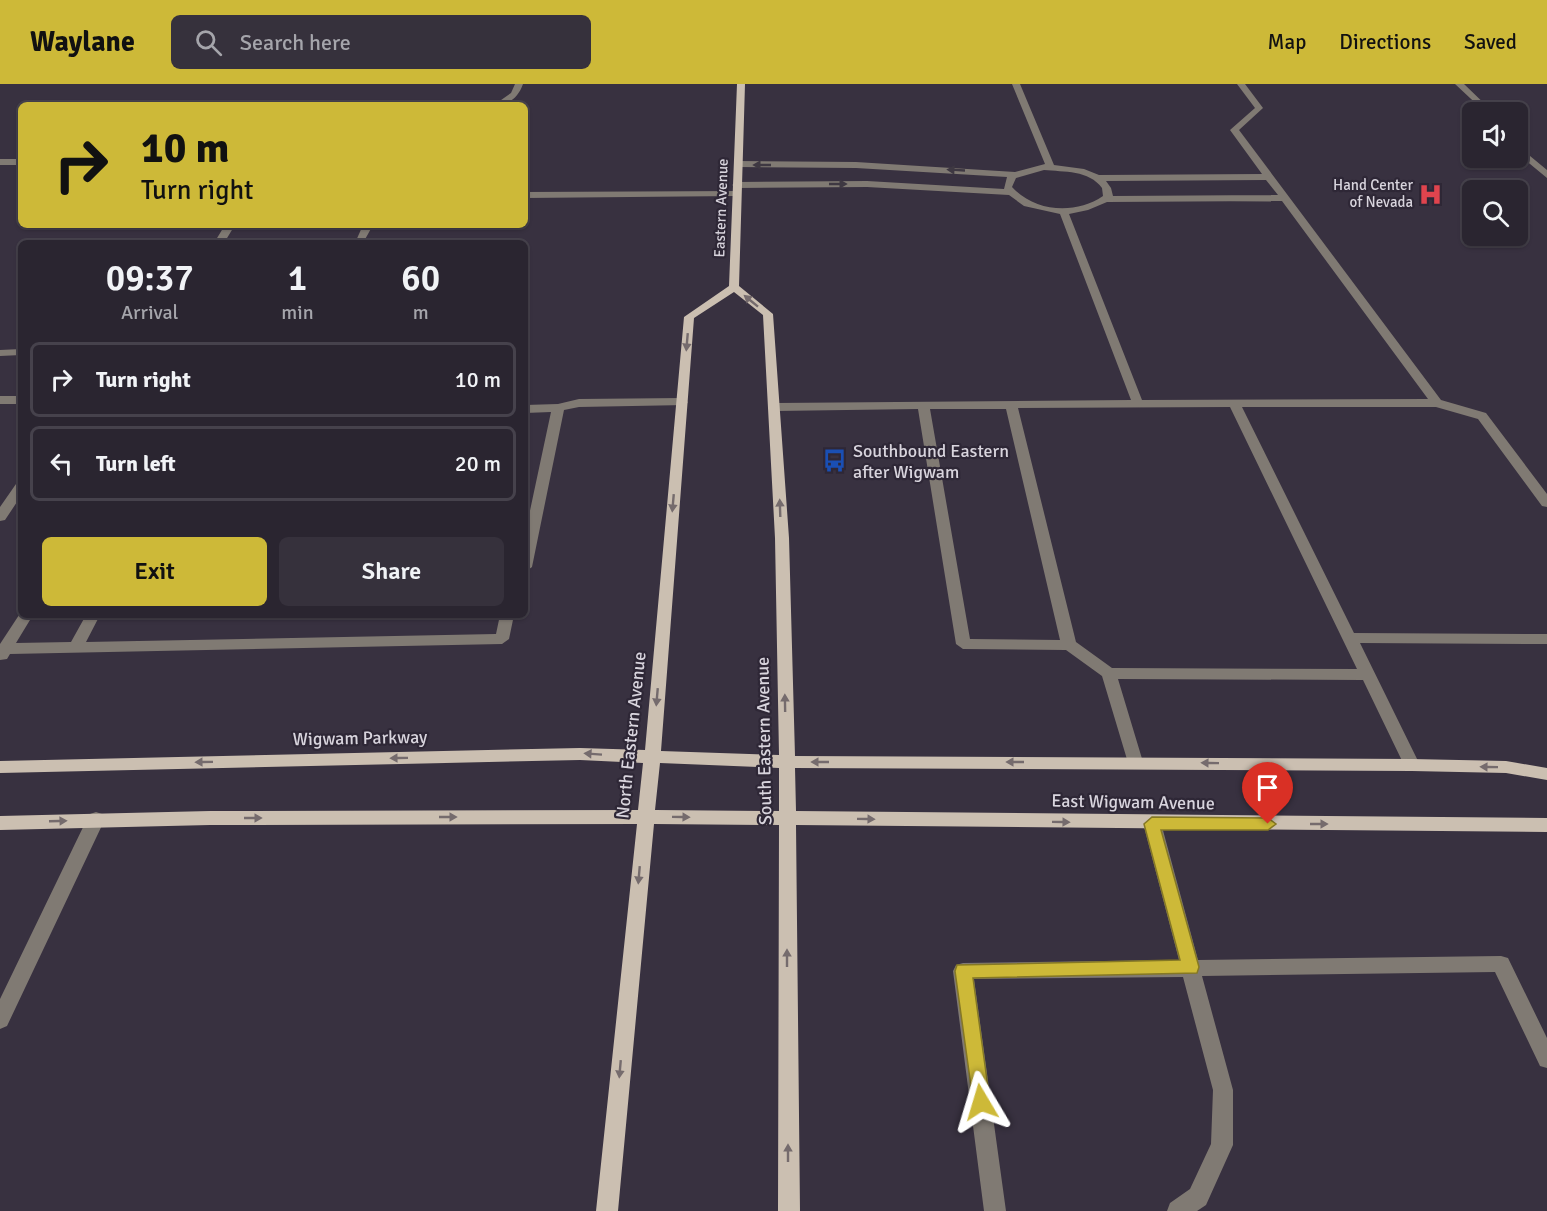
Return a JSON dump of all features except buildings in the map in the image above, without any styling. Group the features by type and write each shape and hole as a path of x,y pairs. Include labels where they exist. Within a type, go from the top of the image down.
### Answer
{"main road":[{"name":"Eastern Avenue","path":"734,287 741,84"},
{"name":"North Eastern Avenue","path":"607,1211 644,816 652,758 689,317 734,287"},
{"name":"South Eastern Avenue","path":"734,287 768,314 776,407 787,818 789,1211"},
{"name":"Wigwam Parkway","path":"0,767 580,754 786,762"},
{"path":"786,762 1412,765 1506,767 1547,774"},
{"path":"0,823 96,819 644,816"},
{"name":"East Wigwam Avenue","path":"644,816 1152,824 1547,825"}],"lane":[{"path":"503,102 515,94 519,84"},
{"path":"1016,84 1051,168"},
{"path":"1241,84 1260,108 1234,130 1437,404"},
{"path":"1459,84 1478,102"},
{"path":"1528,158 1547,175"},
{"path":"0,162 18,162"},
{"path":"738,164 856,165 1015,175 1031,169 1051,168 1073,170 1097,178 1269,177"},
{"path":"1010,192 1008,182 1015,175"},
{"path":"1097,178 1108,190 1105,199"},
{"path":"528,195 867,184 1010,192 1028,204 1063,210 1094,206 1105,199 1285,198"},
{"path":"1063,210 1138,404"},
{"path":"0,353 18,352"},
{"path":"0,400 18,400"},
{"path":"528,409 558,408 579,403 682,402"},
{"path":"1234,403 1352,638 1412,765"},
{"path":"776,407 1011,404 1437,404 1482,416 1547,503"},
{"path":"1011,404 1069,645"},
{"path":"923,405 963,644 1069,645 1109,673 1368,675"},
{"path":"528,553 558,408"},
{"path":"0,518 18,491"},
{"path":"2,652 24,618"},
{"path":"75,648 91,618"},
{"path":"2,652 75,648 502,639 506,618"},
{"path":"1352,638 1547,639"},
{"path":"1109,673 1135,762"},
{"path":"0,1020 96,819"},
{"path":"1152,824 1223,1090 1222,1145 1198,1197 1178,1211"},
{"path":"995,1211 963,971 1502,964 1547,1059"}],"place":[{"name":"Hand Center of Nevada","path":"1431,194"},
{"name":"Southbound Eastern after Wigwam","path":"835,461"}],"route":[{"path":"981,1102 963,971 1191,967 1152,824 1268,824"}]}
